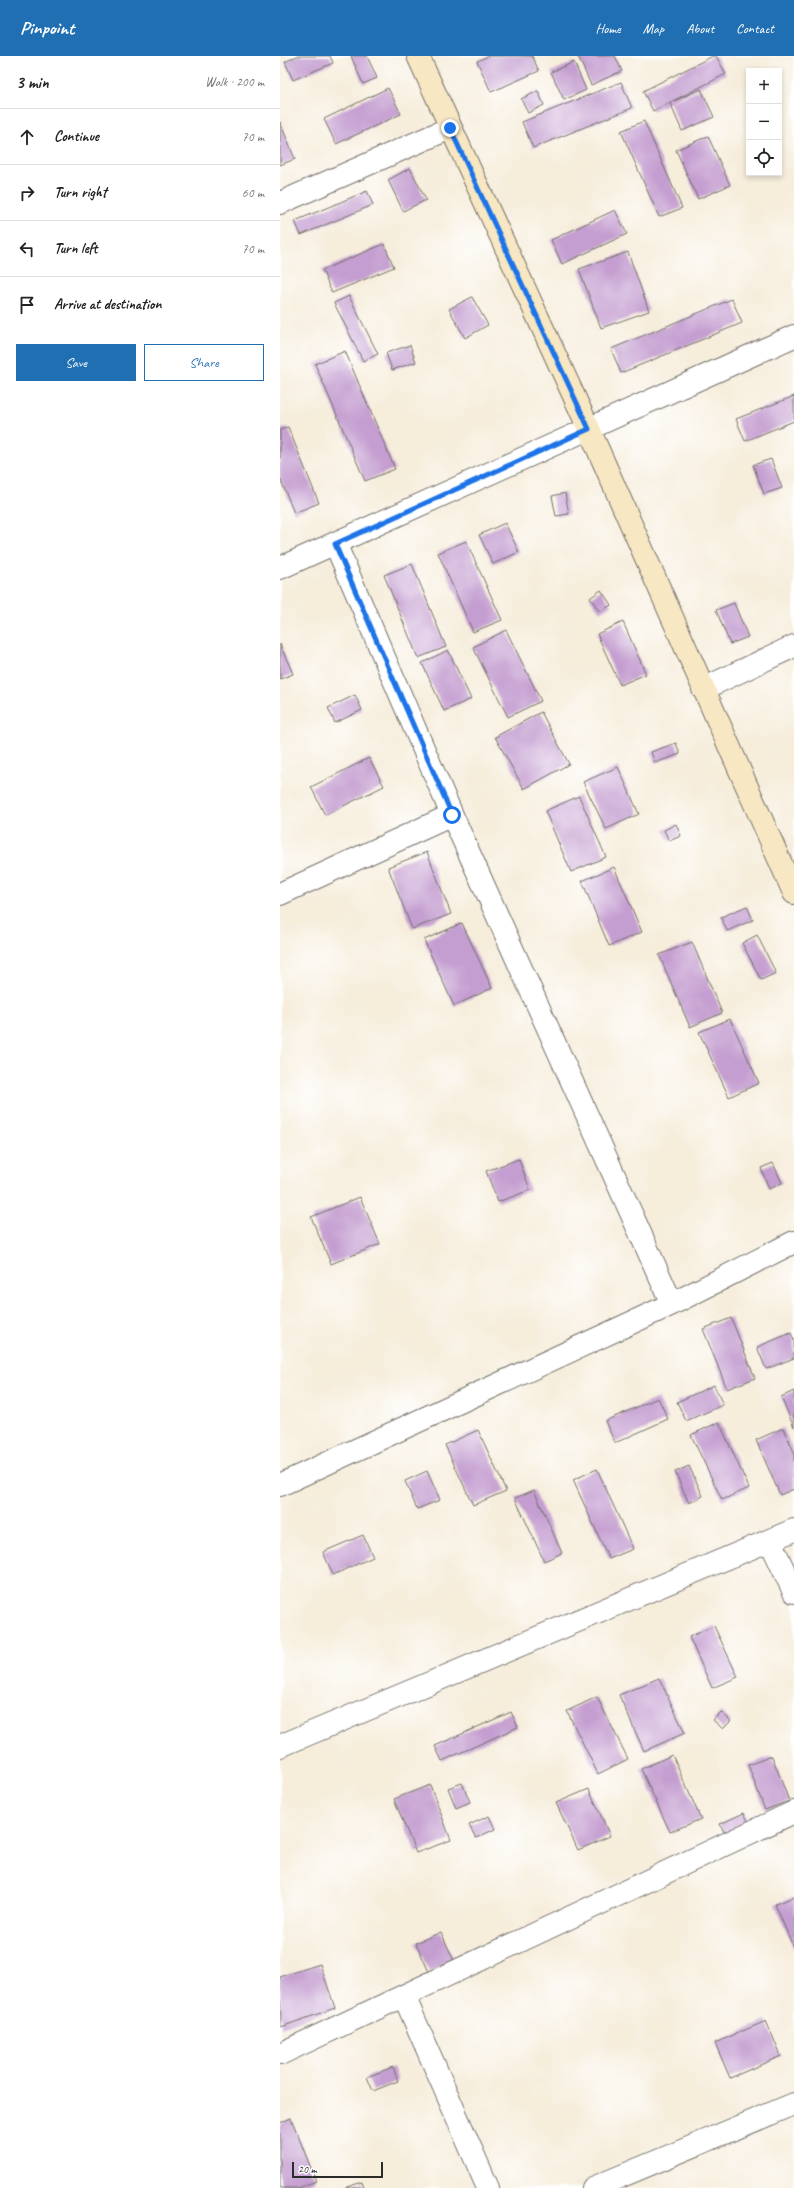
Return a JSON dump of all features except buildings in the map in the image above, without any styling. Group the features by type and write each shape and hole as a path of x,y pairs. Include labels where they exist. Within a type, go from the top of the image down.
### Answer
{"street":[{"path":"418,56 589,429 794,893"},
{"path":"280,203 450,128"},
{"path":"280,568 794,336"},
{"path":"335,544 452,815 672,1304"},
{"path":"703,689 794,646"},
{"path":"280,894 452,815"},
{"path":"280,1485 672,1304 794,1242"},
{"path":"280,1746 794,1530"},
{"path":"770,1541 794,1592"},
{"path":"280,2054 794,1812"},
{"path":"404,1996 488,2188"},
{"path":"593,2188 794,2104"}],"route":[{"path":"450,128 589,429 335,544 452,815"}]}
